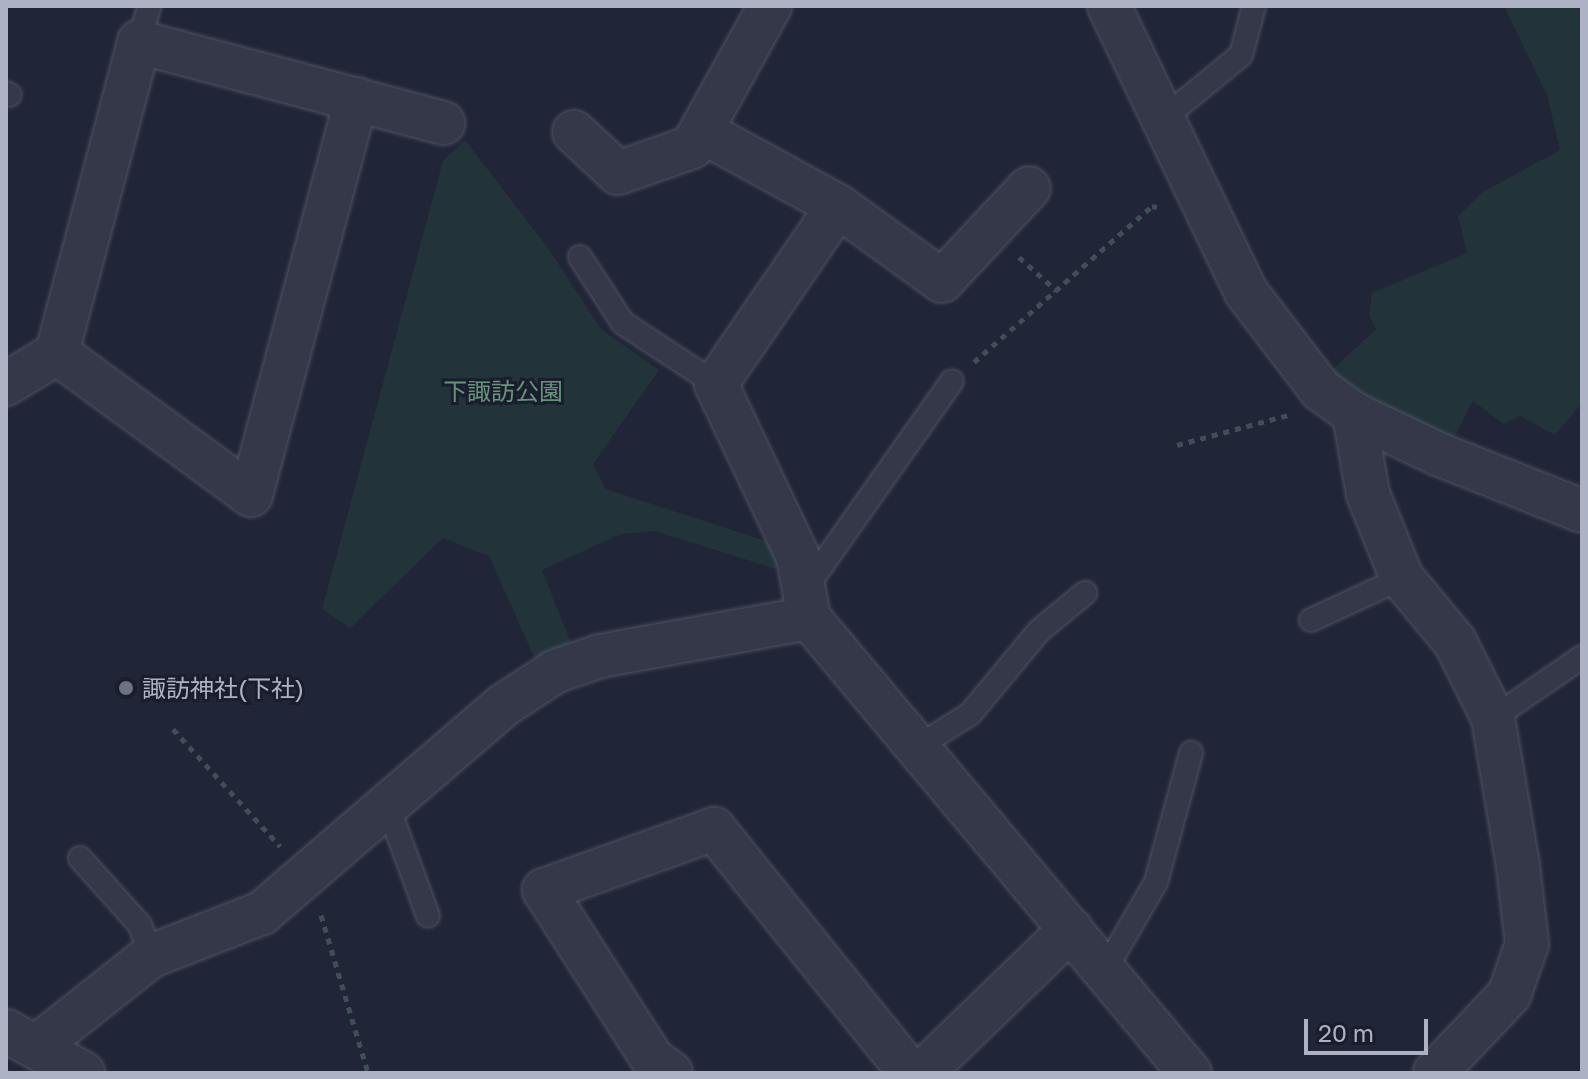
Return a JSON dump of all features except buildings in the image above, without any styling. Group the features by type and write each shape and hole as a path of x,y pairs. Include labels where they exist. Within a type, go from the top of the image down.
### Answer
{"street":[{"path":"574,132 618,173 692,147 770,6"},
{"path":"1109,6 1246,292 1321,390 1354,414 1506,484 1582,511"},
{"path":"6,384 57,353 144,24 356,99 443,123"},
{"path":"57,353 251,495 356,99"},
{"path":"701,131 838,206 942,281 1029,188"},
{"path":"838,206 716,384 798,557 807,604 914,749 1071,929 1190,1073"},
{"path":"1354,414 1368,494 1402,578 1455,642 1493,718 1527,944 1509,995 1435,1073"},
{"path":"83,1073 21,1039 151,956 262,913 504,705 556,671 600,656 807,604"},
{"path":"671,1073 653,1060 544,890 714,829 910,1073"},
{"path":"922,1073 1071,929"}],"lane":[{"path":"1164,118 1241,55 1254,6"},
{"path":"580,257 623,323 716,384"},
{"path":"807,604 952,381"},
{"path":"1311,620 1402,578"},
{"path":"914,749 970,714 1039,631 1085,593"},
{"path":"1493,718 1582,657"},
{"path":"1105,970 1156,882 1191,753"},
{"path":"387,804 428,916"},
{"path":"80,858 140,925 151,956"}],"path":[{"path":"952,381 1152,206 1167,208"},
{"path":"1177,445 1295,413"}],"green space":[{"path":"1504,6 1582,6 1582,403 1555,435 1520,416 1503,424 1473,401 1452,442 1348,390 1330,372 1376,329 1369,315 1372,293 1467,253 1458,216 1481,193 1560,150 1547,95"},
{"name":"下諏訪公園","path":"465,140 548,248 601,329 659,370 593,464 606,489 784,547 776,569 655,531 621,534 542,570 575,653 539,668 489,556 443,538 350,628 322,609 443,161"}],"place":[{"name":"諏訪神社(下社)","path":"126,688"}]}
